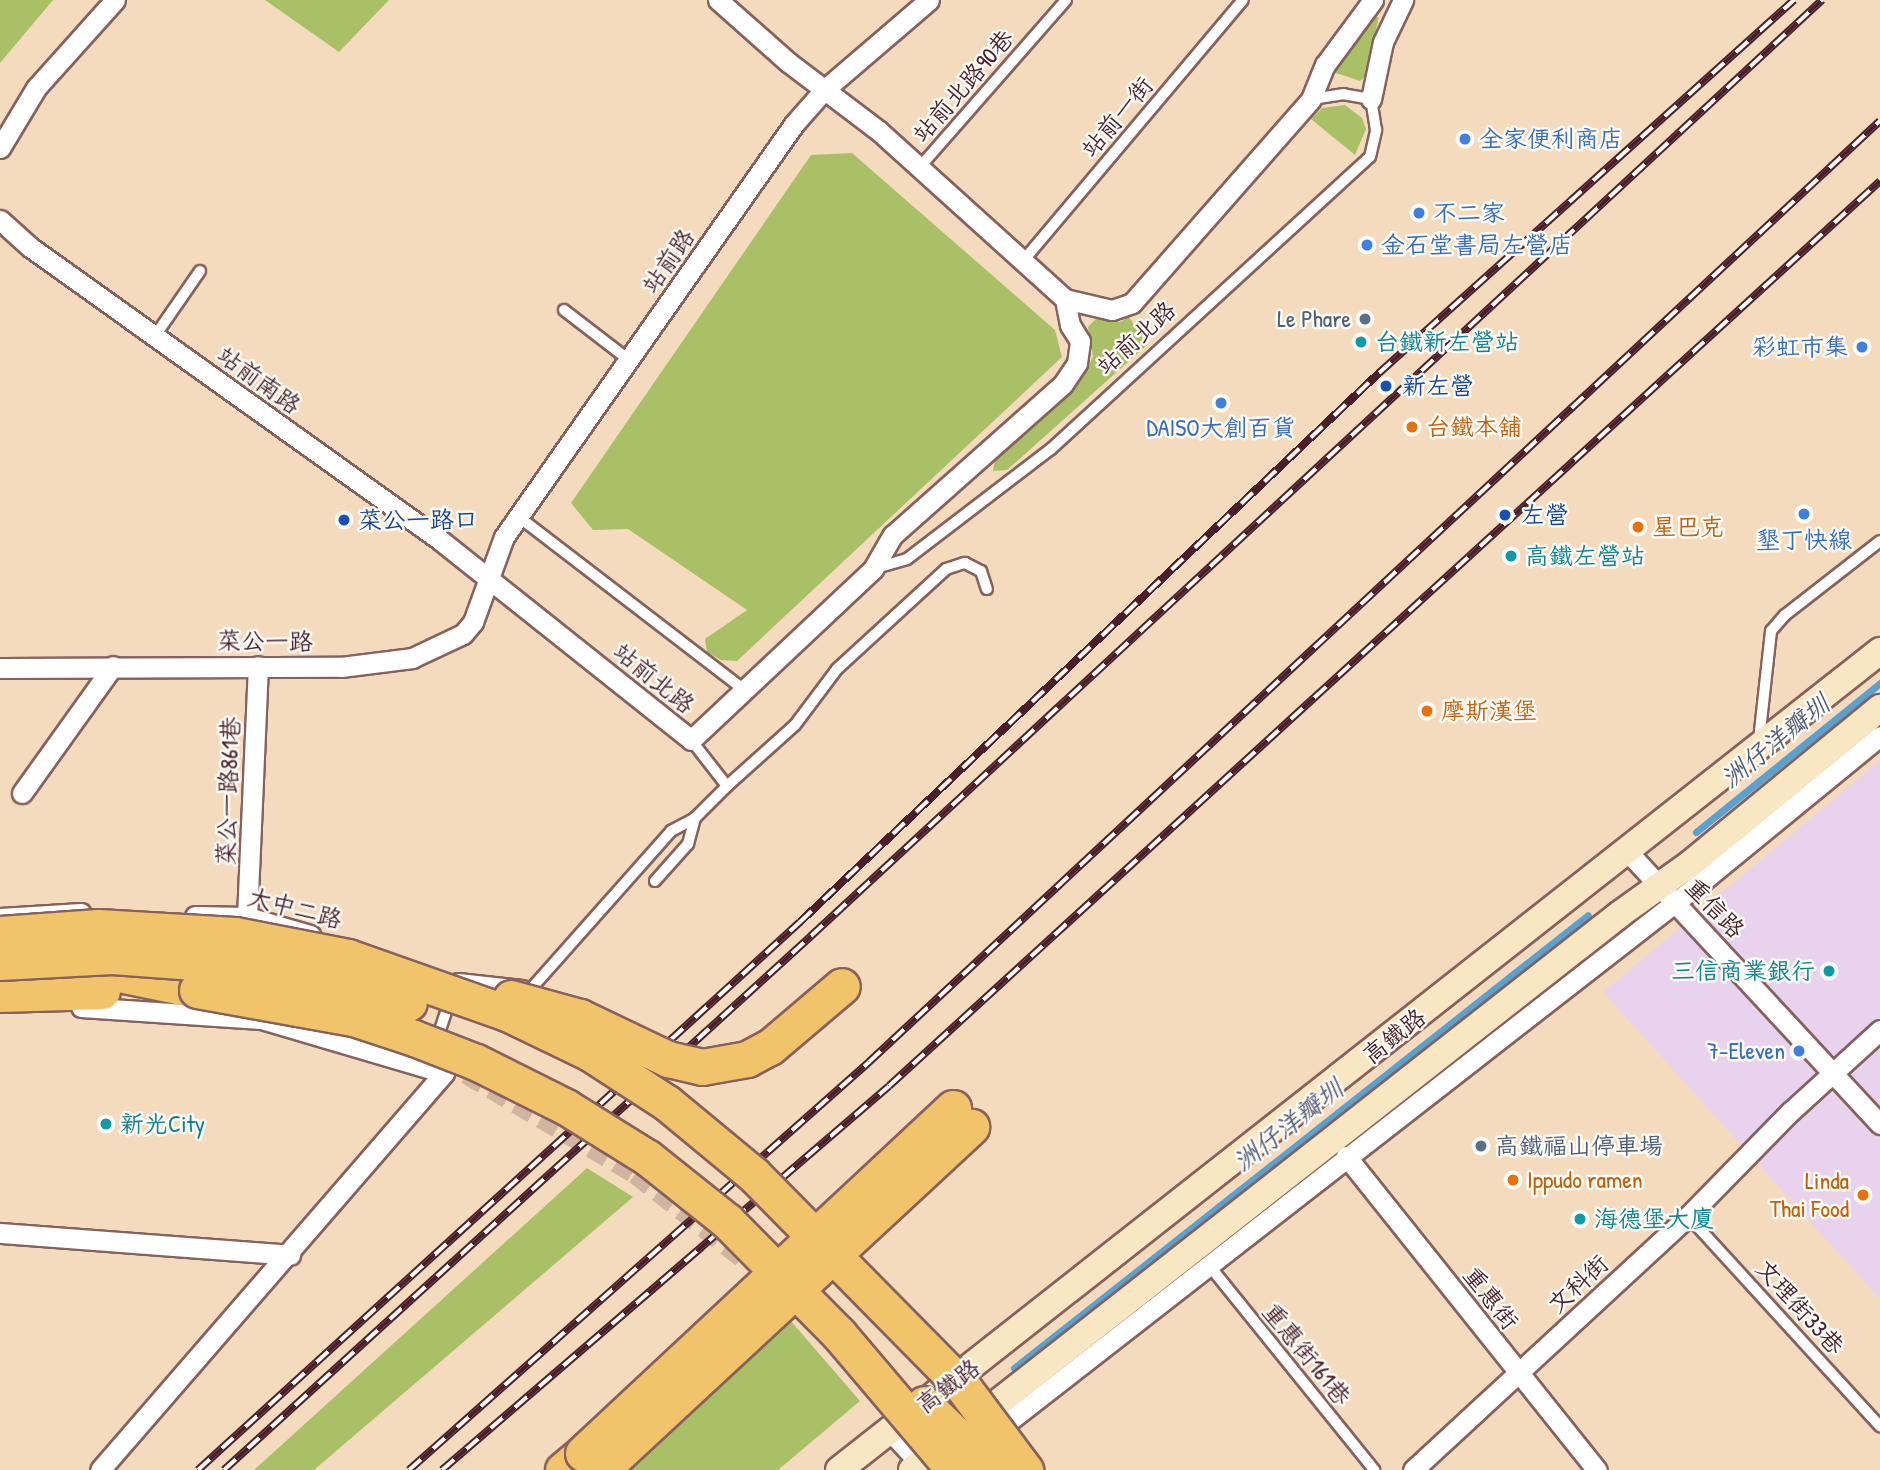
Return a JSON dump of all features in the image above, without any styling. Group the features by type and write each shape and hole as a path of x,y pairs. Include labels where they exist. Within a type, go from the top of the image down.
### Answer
{"highway":[{"path":"0,934 98,927 235,935 410,967 580,1017 668,1059 702,1067 747,1059 770,1047 842,986"},
{"path":"0,962 112,956 248,966 367,989 474,1025 569,1068 682,1142 794,1240 946,1399 1023,1470"},
{"path":"348,957 506,1013 590,1053 667,1103 754,1175 852,1272 963,1387 1023,1470"},
{"path":"0,974 105,971 353,1018 475,1062 566,1107 648,1158 727,1221 838,1332 954,1470"},
{"path":"0,994 197,990"},
{"path":"563,1470 962,1117 601,1470"},
{"path":"838,1332 933,1411 992,1470"}],"street":[{"path":"0,148 36,88 115,0"},
{"name":"站前北路","path":"718,0 919,168 1065,299 1112,310 1132,303 1311,99 1325,65 1373,0"},
{"name":"站前路","path":"488,581 504,537 794,124 824,90 929,0"},
{"name":"站前北路","path":"1371,99 1383,42 1403,0"},
{"name":"站前南路","path":"0,220 15,236 440,540 488,581"},
{"name":"站前北路","path":"488,581 657,709 691,740 873,569 893,535 1063,384 1077,363 1080,341 1070,325 1065,299"},
{"name":"菜公一路","path":"0,668 341,667 412,658 463,634 473,622 488,581"},
{"name":"高鐵路","path":"839,1470 962,1376 1880,651"},
{"path":"22,793 113,666"},
{"name":"菜公一路861巷","path":"247,917 258,666"},
{"name":"高鐵路","path":"919,1468 996,1417 1208,1263 1346,1156 1667,894 1880,708"},
{"name":"高鐵路","path":"946,1470 996,1417 1667,894 1880,736"},
{"name":"重信路","path":"1627,851 1880,1124"},
{"name":"大中二路","path":"0,918 44,912 247,917 272,922 456,983 530,990"},
{"path":"0,1011 36,1006 143,1008 261,1019 436,1069 290,1255 100,1470"},
{"name":"文科街","path":"1413,1470 1688,1216 1880,1030"},
{"name":"重惠街","path":"1346,1156 1597,1470"},
{"path":"0,1233 290,1255"},
{"path":"962,1376 1039,1470"},
{"path":"890,1431 919,1468"}],"lane":[{"name":"站前北路90巷","path":"919,168 1066,0"},
{"name":"站前一街","path":"1023,261 1243,0"},
{"path":"1311,99 1343,94 1371,99"},
{"name":"站前北路","path":"873,569 907,559 1051,449 1370,157 1376,130 1371,99"},
{"path":"155,336 200,271"},
{"path":"564,310 629,360"},
{"path":"519,517 743,689"},
{"path":"1759,745 1771,631 1880,541"},
{"path":"530,990 671,831 695,818 795,725 837,669 946,569 964,563 973,567 981,571 987,589"},
{"path":"691,740 727,786"},
{"path":"654,881 688,844 695,818"},
{"path":"266,978 272,922"},
{"path":"436,1069 456,983"},
{"path":"261,1019 264,992"},
{"name":"文理街33巷","path":"1688,1216 1880,1426"},
{"name":"重惠街161巷","path":"1208,1263 1374,1470"}],"shaded area":[{"path":"1880,760 1880,1299 1603,992"}],"green space":[{"path":"0,0 53,0 0,63"},
{"path":"265,0 389,0 339,52"},
{"path":"1379,17 1365,77 1360,81 1336,73 1338,61 1370,18"},
{"path":"1345,105 1362,118 1366,129 1355,155 1311,119 1322,108"},
{"path":"852,153 1055,330 1062,357 737,661 721,660 707,652 705,639 747,610 628,529 593,530 571,503 811,155"},
{"path":"1129,317 1147,345 1007,470 993,471 996,455 1084,376 1093,356 1088,327 1096,319 1120,322"},
{"path":"587,1168 633,1197 314,1470 254,1470"},
{"path":"790,1320 860,1401 778,1470 545,1470"}],"waterway":[{"name":"洲仔洋瓣圳","path":"1696,832 1880,683"},
{"name":"洲仔洋瓣圳","path":"1014,1368 1588,915"}],"tunnel":[{"path":"466,1074 635,1174 746,1261"}],"railway":[{"path":"198,1470 800,922 1379,373 1794,0"},
{"path":"224,1470 811,936 1822,0"},
{"path":"409,1470 869,1062 1880,121"},
{"path":"442,1470 889,1086 1880,181"}],"place":[{"name":"全家便利商店","path":"1465,139"},
{"name":"不二家","path":"1419,213"},
{"name":"金石堂書局左營店","path":"1367,245"},
{"name":"Le Phare","path":"1365,319"},
{"name":"台鐵新左營站","path":"1361,342"},
{"name":"彩虹市集","path":"1862,347"},
{"name":"新左營","path":"1386,386"},
{"name":"DAISO大創百貨","path":"1221,403"},
{"name":"台鐵本舖","path":"1412,427"},
{"name":"墾丁快線","path":"1804,514"},
{"name":"左營","path":"1505,515"},
{"name":"菜公一路口","path":"344,520"},
{"name":"星巴克","path":"1638,527"},
{"name":"高鐵左營站","path":"1511,556"},
{"name":"摩斯漢堡","path":"1427,711"},
{"name":"三信商業銀行","path":"1829,971"},
{"name":"7-Eleven","path":"1799,1051"},
{"name":"新光City","path":"106,1124"},
{"name":"高鐵福山停車場","path":"1481,1146"},
{"name":"Ippudo ramen","path":"1513,1180"},
{"name":"Linda Thai Food","path":"1863,1195"},
{"name":"海德堡大廈","path":"1580,1219"}]}
